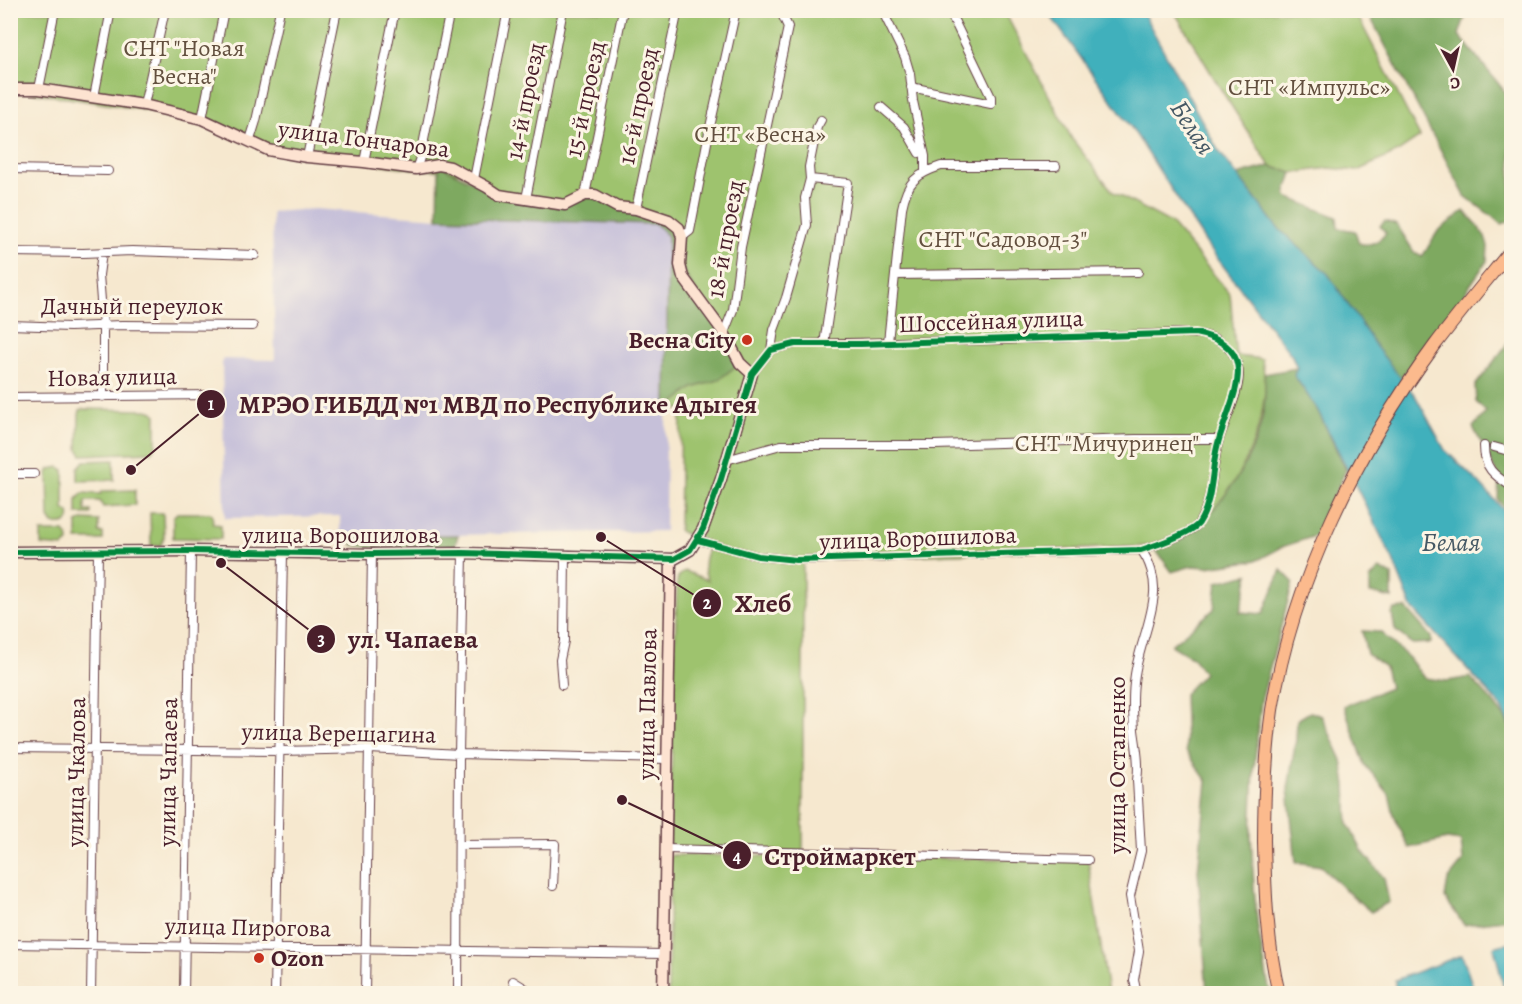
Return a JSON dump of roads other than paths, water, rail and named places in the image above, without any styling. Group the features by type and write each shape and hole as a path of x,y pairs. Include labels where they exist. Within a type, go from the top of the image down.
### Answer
{"main road":[{"path":"1279,993 1269,935 1264,877 1264,815 1272,709 1285,649 1316,554 1384,421 1435,346 1512,249"}],"street":[{"path":"39,89 55,10"},
{"path":"94,97 111,10"},
{"path":"144,105 165,10"},
{"path":"202,119 224,10"},
{"path":"250,140 280,10"},
{"path":"307,157 337,10"},
{"path":"364,162 395,10"},
{"path":"416,169 450,10"},
{"path":"474,179 508,10"},
{"name":"14-й проезд","path":"526,199 563,10"},
{"name":"15-й проезд","path":"585,195 623,10"},
{"name":"16-й проезд","path":"636,209 678,10"},
{"path":"682,237 690,231 710,126 736,10"},
{"name":"18-й проезд","path":"724,333 733,310 741,247 789,27 780,10"},
{"path":"882,10 905,57 925,156 925,171"},
{"path":"911,87 991,104 991,97 948,10"},
{"name":"улица Гончарова","path":"10,89 39,89 144,105 202,119 268,150 307,157 416,169 439,165 450,167 499,195 565,205 585,195"},
{"path":"881,107 911,136 925,171"},
{"path":"671,559 685,554 698,540 726,460 752,374 771,350 774,330 786,298 807,225 806,198 810,179 810,157 817,127 821,120"},
{"path":"888,342 905,194 915,178 925,171 941,166 1056,166"},
{"path":"10,169 108,171"},
{"path":"810,179 848,183 824,344"},
{"path":"585,195 595,195 617,207 636,209 669,220 679,228 682,237 680,265 683,277 724,333 740,363 752,374"},
{"path":"10,252 132,251 255,255"},
{"path":"102,253 99,275 103,326 103,397"},
{"path":"895,274 1138,272"},
{"name":"Дачный переулок","path":"10,325 253,326"},
{"name":"Шоссейная улица","path":"771,350 795,344 1195,333 1220,341 1236,357 1239,368 1237,387 1219,439"},
{"name":"Новая улица","path":"10,398 214,395"},
{"path":"726,460 781,446 1219,439"},
{"name":"улица Ворошилова","path":"698,540 758,556 796,560 1141,550 1190,532 1198,524 1211,488 1219,439"},
{"path":"1484,446 1484,457 1492,475 1512,487"},
{"path":"1494,447 1512,452"},
{"path":"10,474 34,474"},
{"name":"улица Остапенко","path":"1137,993 1134,980 1139,951 1130,896 1141,851 1133,704 1134,681 1142,642 1152,612 1154,591 1149,563 1141,550"},
{"name":"улица Чкалова","path":"91,993 98,551"},
{"name":"улица Чапаева","path":"184,993 191,551"},
{"name":"улица Ворошилова","path":"10,552 463,553 671,559"},
{"path":"275,993 283,553"},
{"path":"458,993 463,553"},
{"path":"365,993 372,554"},
{"path":"562,685 560,660 564,641 565,556"},
{"name":"улица Павлова","path":"663,993 671,559"},
{"name":"улица Верещагина","path":"10,748 188,751 370,749 459,754 667,759"},
{"path":"459,845 555,844 553,886"},
{"path":"666,849 1088,860"},
{"name":"улица Пирогова","path":"10,944 664,954"},
{"path":"513,981 534,993"}],"water":[{"name":"Белая","path":"1047,11 1142,11 1218,150 1276,226 1328,274 1377,348 1416,397 1445,450 1511,518 1511,728 1499,704 1412,608 1393,560 1317,409 1294,375 1297,368 1292,356 1208,246 1133,130"},
{"path":"1511,942 1511,993 1505,993 1494,947"},
{"path":"1462,955 1475,993 1395,993 1395,980"}],"place":[{"name":"Весна City","path":"747,340"},
{"name":"МРЭО ГИБДД №1 МВД по Республике Адыгея","path":"131,470"},
{"name":"Хлеб","path":"601,537"},
{"name":"ул. Чапаева","path":"221,563"},
{"name":"Строймаркет","path":"622,800"},
{"name":"Ozon","path":"259,958"}],"park label":[{"name":"СНТ \"Новая Весна\"","path":"184,62"},
{"name":"СНТ «Импульс»","path":"1309,87"},
{"name":"СНТ «Весна»","path":"760,134"},
{"name":"СНТ \"Садовод-3\"","path":"1003,239"},
{"name":"СНТ \"Мичуринец\"","path":"1107,443"}]}
